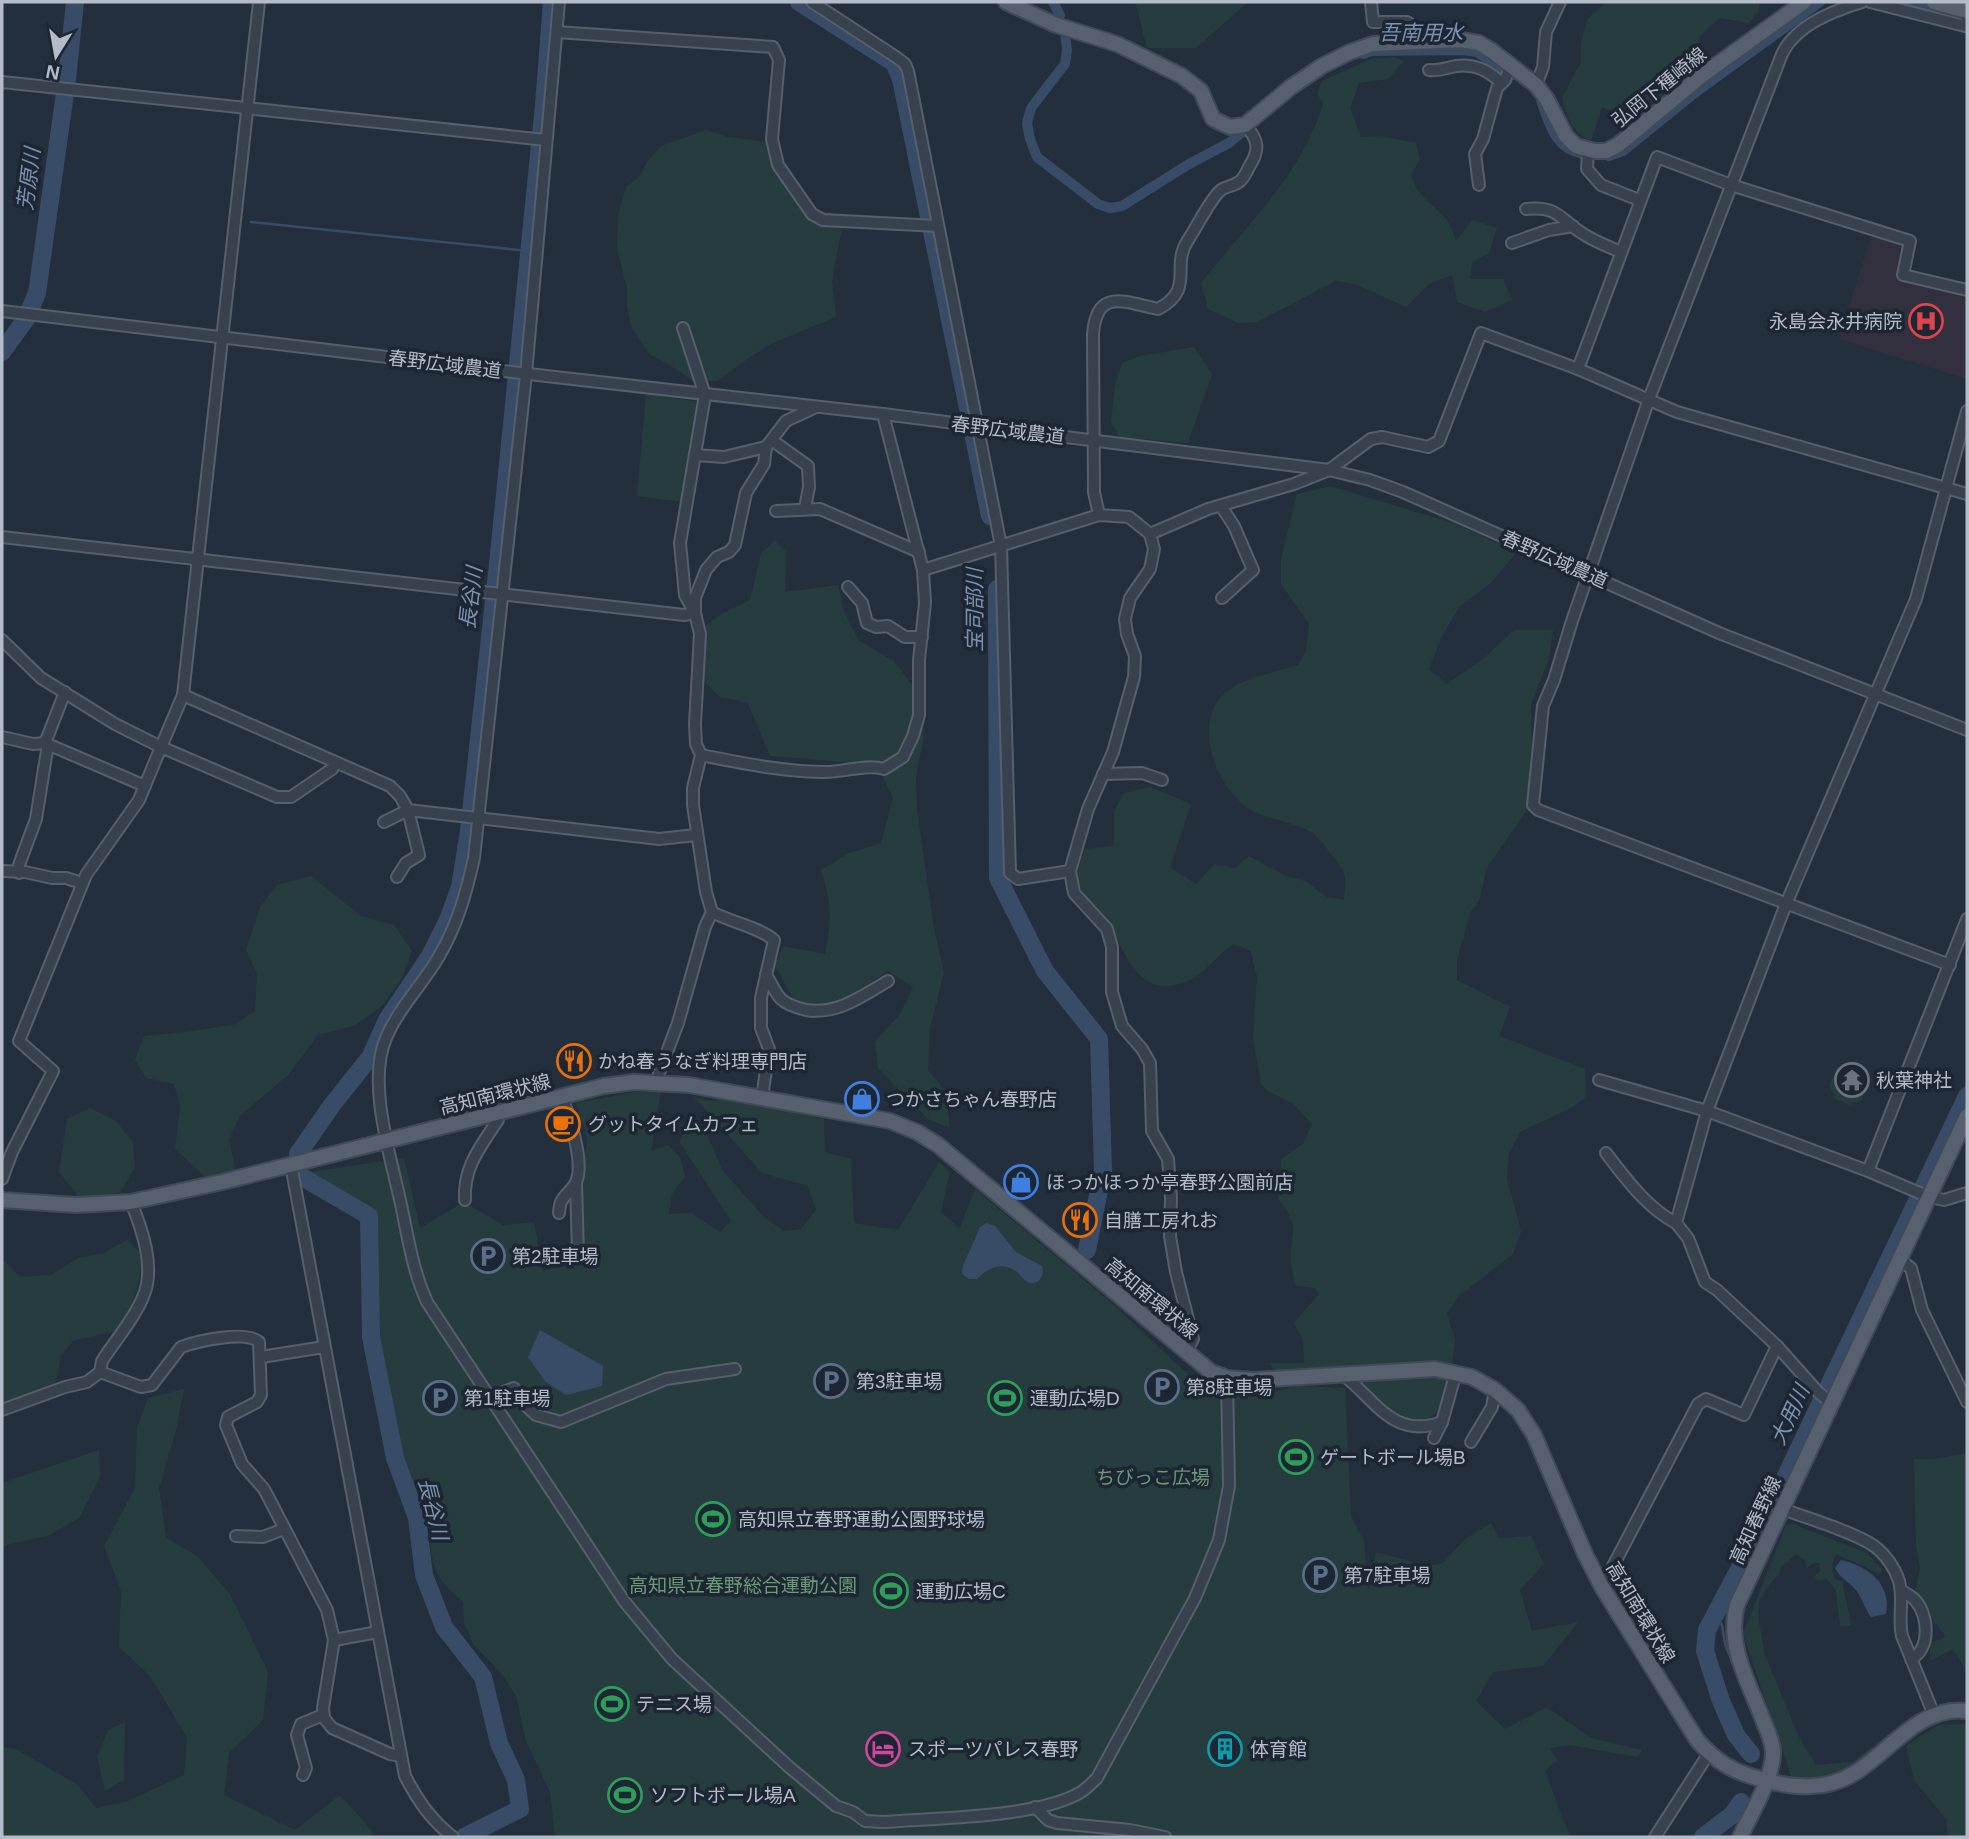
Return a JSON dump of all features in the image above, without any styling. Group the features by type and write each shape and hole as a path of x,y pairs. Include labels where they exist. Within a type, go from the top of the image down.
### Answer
{"main road":[{"path":"1006,2 1056,25 1117,44 1182,76 1201,91 1213,119 1230,127 1248,129 1291,87 1322,66 1350,52 1373,44 1431,40 1479,43 1507,75 1536,85 1566,136 1587,155"},
{"name":"弘岡下種崎線","path":"1587,155 1618,145 1701,76 1804,2"},
{"path":"1934,2 1967,11"},
{"name":"高知南環状線","path":"2,1200 76,1205 131,1202 387,1142 604,1086 634,1082 690,1084 890,1121 918,1132 938,1144 1212,1372 1227,1378 1252,1380 1435,1369 1472,1377 1496,1390 1518,1410 1534,1435 1602,1587 1697,1740 1709,1753 1739,1774 1784,1786 1805,1788 1830,1784 1853,1775 1915,1726 1934,1715 1956,1710 1967,1711"},
{"name":"高知春野線","path":"1740,1837 1766,1781 1773,1751 1770,1736 1732,1636 1733,1620 1741,1596 1830,1402 1900,1259 1923,1194 1967,1116"}],"street":[{"path":"2,1179 12,1152 53,1071 19,1041 82,883 130,816 183,695 259,2"},
{"path":"559,2 526,374 497,593 473,817 474,858 456,922 438,957 393,1025 381,1050 378,1084 387,1142 416,1279 437,1319 624,1601 653,1638 705,1691 789,1767 836,1805 853,1812 864,1821 962,1816 1035,1807 1074,1795 1097,1778 1204,1579 1219,1540 1228,1486 1227,1378"},
{"path":"812,2 905,64 908,71 1001,546 1010,873 1018,878 1070,871"},
{"path":"1371,2 1373,22 1407,22 1431,40"},
{"path":"1536,85 1543,68 1546,32 1560,2"},
{"path":"1862,2 1829,7 1788,41 1583,572 1554,680 1543,706 1533,805 1538,810 1950,965"},
{"path":"1870,2 1966,22"},
{"path":"557,32 773,47 779,60 772,139 778,165 812,214 823,220 937,226"},
{"path":"1429,70 1443,71 1453,66 1468,66 1507,75 1497,88 1483,139 1475,154 1479,185"},
{"path":"2,82 546,140"},
{"path":"1099,515 1094,492 1093,335 1096,315 1102,307 1119,300 1158,309 1170,303 1178,294 1182,284 1182,253 1186,242 1220,191 1240,181 1255,158 1258,149 1248,129"},
{"path":"1587,155 1587,169 1601,185 1639,200"},
{"path":"1578,369 1657,157 1731,185 1910,241 1903,275 1967,290"},
{"path":"1526,209 1545,207 1559,214 1584,235 1621,252"},
{"path":"1512,243 1549,230 1573,226"},
{"name":"春野広域農道","path":"2,311 505,372 883,414 1329,470 1403,492 1719,633 1967,730"},
{"path":"683,328 705,395 680,543 685,594 695,613"},
{"path":"1150,534 1221,506 1294,484 1329,470 1371,439 1382,437 1428,447 1440,441 1481,333 1578,369 1677,412 1967,494"},
{"path":"658,1081 678,1023 705,927 712,912 696,835 693,788 701,755 696,744 695,724 700,634 695,598 706,570 717,557 729,552 735,545 746,494 764,464 769,444 786,421 816,407"},
{"path":"1676,1223 1707,1111 1786,904 1916,599 1967,411"},
{"path":"701,755 790,770 826,772 874,766 884,769 903,757 914,736 919,715 919,660 925,603 919,552 883,414"},
{"path":"695,455 724,457 769,444 808,466 810,488 805,508"},
{"path":"1221,506 1234,526 1252,570 1222,598"},
{"path":"776,510 820,509 919,552"},
{"path":"923,570 1099,515 1129,517 1150,534 1154,549 1150,569 1130,598 1125,619 1135,656 1134,677 1114,752 1088,809 1070,871 1074,893 1107,929 1112,947 1112,992 1122,1026 1150,1063 1152,1131 1168,1159 1170,1236 1193,1339 1186,1352"},
{"path":"2,537 684,614 695,613"},
{"path":"848,587 862,603 867,623 876,627 888,626 905,637 922,638"},
{"path":"2,640 41,678 116,724 160,747 277,797 291,797 332,769 336,763"},
{"path":"19,873 19,865 36,819 46,743 65,692"},
{"path":"183,695 390,786 408,810 419,855 406,863 397,877"},
{"path":"2,737 33,744 46,743 145,786"},
{"path":"1103,774 1142,772 1162,780"},
{"path":"384,822 408,810 659,839 696,835"},
{"path":"2,871 66,878 82,883"},
{"path":"712,912 766,933 774,940 761,998 761,1028 769,1049 762,1098"},
{"path":"1868,1171 1967,919"},
{"path":"766,975 781,1000 797,1008 815,1011 830,1011 888,981"},
{"path":"1599,1080 1707,1111 1923,1194 1944,1200 1967,1193"},
{"path":"562,1097 575,1136 577,1155 578,1254"},
{"path":"465,1200 466,1177 471,1162 498,1120 498,1113"},
{"path":"1606,1153 1629,1183 1657,1212 1676,1223 1688,1238 1704,1282 1717,1290 1777,1346 1830,1402"},
{"path":"291,1165 400,1756 405,1776 416,1798 435,1823 453,1837"},
{"path":"559,1213 560,1201 576,1183"},
{"path":"2,1410 65,1387 87,1382 100,1372 102,1361 143,1297 148,1277 147,1256 131,1202"},
{"path":"1900,1259 1910,1268 1923,1310 1967,1402"},
{"path":"100,1372 141,1387 152,1385 181,1347 241,1335 254,1337 259,1342 261,1395 257,1402 229,1417 226,1425 242,1464 264,1489 327,1610 334,1640 323,1714 332,1728 400,1756"},
{"path":"1602,1587 1698,1404 1706,1399 1744,1415 1777,1346"},
{"path":"261,1357 324,1347"},
{"path":"491,1397 514,1388 522,1402 536,1415 561,1422 666,1379 734,1369"},
{"path":"1434,1438 1442,1422 1456,1372"},
{"path":"1343,1375 1377,1409 1396,1422 1432,1426 1442,1422"},
{"path":"1471,1442 1492,1407 1496,1390"},
{"path":"1782,1509 1871,1544 1891,1565 1901,1590 1899,1625 1934,1715"},
{"path":"236,1536 263,1537 284,1529"},
{"path":"1901,1590 1914,1598 1924,1619 1925,1639 1917,1655 1910,1659"},
{"path":"334,1640 378,1632"},
{"path":"303,1775 306,1768 297,1735 301,1724 323,1714"},
{"path":"1655,1837 1709,1753"},
{"path":"1035,1807 1048,1820 1057,1823 1130,1830 1165,1837"}],"shaded area":[{"path":"1872,234 1906,243 1900,278 1967,294 1967,379 1839,339"}],"green space":[{"path":"1135,2 1248,2 1196,48 1147,48"},
{"path":"1607,2 1759,2 1759,11 1749,23 1720,18 1700,36 1696,78 1673,93 1653,98 1618,114 1602,107 1591,141 1575,129 1562,98 1581,62 1581,43 1588,18"},
{"path":"1394,57 1404,61 1388,79 1359,83 1350,108 1361,137 1381,136 1416,143 1420,159 1411,175 1414,183 1447,220 1456,241 1472,220 1497,228 1489,253 1472,262 1470,279 1503,279 1512,300 1485,312 1457,302 1452,275 1429,284 1406,307 1355,284 1336,281 1257,322 1238,323 1208,309 1201,283 1271,199 1301,154 1314,130 1323,104 1317,93 1322,81 1371,59"},
{"path":"706,130 728,137 768,142 778,170 793,196 814,215 842,227 832,281 836,317 773,343 717,381 693,381 649,354 631,326 627,289 617,250 618,216 626,187 640,176 647,162 661,146"},
{"path":"1194,347 1212,374 1188,443 1119,437 1111,421 1115,385 1122,363 1140,356"},
{"path":"646,394 699,402 681,502 637,496"},
{"path":"1330,486 1456,524 1517,552 1492,582 1460,606 1442,636 1429,669 1447,684 1483,659 1514,630 1553,630 1549,658 1531,704 1530,806 1487,867 1479,901 1471,911 1457,960 1457,980 1510,1007 1499,1036 1585,1069 1586,1097 1573,1107 1520,1132 1509,1153 1507,1178 1521,1232 1513,1254 1459,1296 1447,1313 1455,1340 1449,1389 1443,1408 1424,1422 1398,1420 1377,1404 1341,1367 1277,1373 1269,1363 1304,1363 1303,1340 1294,1323 1319,1294 1315,1288 1296,1286 1291,1263 1293,1224 1278,1199 1281,1159 1303,1144 1312,1124 1292,1103 1266,1090 1261,1084 1253,1037 1257,977 1251,951 1233,944 1188,981 1167,986 1155,984 1136,971 1106,918 1083,894 1078,879 1085,849 1114,846 1114,811 1124,793 1150,787 1191,804 1170,867 1196,884 1214,864 1235,868 1249,856 1286,876 1305,881 1327,897 1344,900 1344,873 1322,842 1310,831 1262,815 1242,803 1220,776 1209,741 1209,724 1214,708 1224,694 1249,679 1298,665 1306,651 1309,624 1281,584 1281,558 1297,494"},
{"path":"775,540 786,552 785,592 838,585 844,611 859,641 894,661 924,701 923,741 916,776 917,809 934,928 944,973 930,1028 928,1070 946,1092 950,1128 928,1119 878,1068 875,1042 900,1014 913,987 888,971 832,1007 795,1003 775,965 783,946 825,954 830,912 821,870 847,854 881,843 893,798 880,771 845,762 770,756 748,703 720,697 700,678 691,637 721,614 750,600 761,553"},
{"path":"311,876 361,916 394,925 412,951 402,978 382,1006 356,1025 318,1035 289,1074 240,1116 229,1140 235,1169 207,1179 175,1149 180,1106 174,1084 146,1078 135,1060 144,1036 236,1024 255,1011 257,974 246,950 260,907 277,885"},
{"path":"1850,1066 1865,1071 1867,1083 1862,1100 1849,1105 1835,1099 1829,1085 1838,1067"},
{"name":"高知県立春野総合運動公園","path":"661,1091 651,1151 668,1145 680,1157 685,1177 672,1194 669,1214 691,1213 720,1232 731,1221 679,1141 693,1117 709,1139 723,1171 764,1217 784,1231 801,1229 816,1210 808,1186 762,1173 694,1097 710,1101 732,1099 824,1119 825,1152 851,1159 854,1223 898,1230 939,1162 950,1172 941,1212 960,1228 975,1189 1114,1305 1181,1368 1205,1386 1252,1397 1298,1386 1345,1388 1351,1516 1364,1541 1368,1593 1376,1552 1427,1566 1443,1563 1465,1539 1491,1523 1499,1538 1531,1536 1544,1564 1520,1590 1532,1631 1578,1622 1543,1666 1493,1672 1476,1701 1505,1729 1547,1707 1591,1738 1642,1750 1638,1757 1569,1745 1550,1748 1557,1760 1545,1771 1570,1837 555,1837 550,1792 526,1741 516,1696 502,1674 473,1644 464,1622 463,1602 445,1585 436,1570 425,1497 405,1483 375,1336 373,1211 310,1172 404,1158 420,1228 464,1202 503,1225 534,1222 543,1271 581,1261 579,1215 587,1137 576,1103 634,1092"},
{"path":"90,1108 116,1121 133,1142 135,1168 120,1192 82,1201 59,1172 67,1119"},
{"path":"127,1240 142,1254 136,1294 120,1330 73,1341 61,1356 56,1383 36,1397 2,1406 2,1259 21,1277 51,1275 78,1258 102,1254"},
{"path":"184,1389 175,1434 159,1488 166,1537 197,1556 230,1594 268,1672 263,1720 229,1753 224,1795 295,1830 340,1795 367,1825 374,1837 2,1837 2,1747 16,1749 78,1785 96,1808 128,1801 184,1775 187,1738 150,1676 119,1647 121,1592 104,1546 135,1488 137,1428 148,1398"},
{"path":"99,1450 100,1477 79,1518 50,1535 6,1545 2,1549 2,1483"},
{"path":"1967,1453 1967,1672 1953,1649 1930,1661 1930,1643 1946,1637 1914,1595 1920,1569 1916,1546 1914,1459 1933,1459"},
{"path":"1793,1524 1867,1553 1882,1570 1880,1574 1836,1554 1832,1565 1835,1579 1842,1581 1851,1626 1840,1626 1836,1591 1826,1578 1816,1580 1815,1576 1820,1571 1819,1563 1807,1568 1805,1560 1796,1554 1781,1567 1759,1601 1758,1617 1765,1655 1798,1735 1816,1765 1852,1762 1916,1713 1919,1719 1860,1764 1820,1781 1793,1782 1743,1634 1786,1525"},
{"path":"125,1722 124,1780 105,1791 97,1757 108,1730"},
{"path":"1967,1724 1967,1837 1948,1837 1946,1819 1914,1780 1906,1746 1938,1725"}],"water":[{"path":"986,1223 995,1226 1016,1252 1042,1266 1042,1276 1038,1281 1028,1282 1016,1271 1005,1266 990,1269 977,1279 969,1279 962,1274 979,1228"},
{"path":"540,1330 603,1366 602,1386 566,1395 545,1381 528,1357"},
{"path":"1841,1560 1860,1567 1876,1578 1885,1593 1886,1614 1871,1617 1856,1590 1835,1568"}],"waterway":[{"name":"芳原川","path":"2,352 26,319 37,293 75,2"},
{"name":"長谷川","path":"298,1154 371,1056 387,1020 430,956 448,920 460,887 469,831 498,564 552,2"},
{"name":"宝司部川","path":"799,2 894,63 901,79 990,516"},
{"name":"吾南用水","path":"1053,2 1060,15"},
{"name":"吾南用水","path":"1609,156 1623,151 1692,95 1820,2"},
{"name":"吾南用水","path":"1907,2 1940,9"},
{"name":"吾南用水","path":"1065,34 1065,64 1031,108 1027,123 1030,139 1037,157 1098,204 1110,208 1122,206 1189,164 1229,143 1251,125"},
{"name":"吾南用水","path":"1363,54 1371,51 1464,50 1477,52 1512,75"},
{"name":"吾南用水","path":"1541,101 1555,135 1566,147 1583,154"},
{"path":"251,222 528,251"},
{"name":"宝司部川","path":"997,589 998,878 1045,971 1099,1039 1103,1170 1087,1250"},
{"name":"大用川","path":"1751,1754 1736,1735 1721,1701 1705,1651 1707,1630 1763,1524 1967,1096"},
{"name":"長谷川","path":"302,1177 369,1216 371,1337 395,1458 417,1518 424,1575 444,1627 483,1677 499,1743 516,1780 520,1809 464,1837"},
{"path":"1714,1617 1722,1625 1725,1644 1763,1739"},
{"name":"大用川","path":"1703,1837 1732,1815 1741,1802"}],"place":[{"name":"永島会永井病院","path":"1926,321"},
{"name":"かね春うなぎ料理専門店","path":"574,1061"},
{"name":"秋葉神社","path":"1852,1080"},
{"name":"つかさちゃん春野店","path":"862,1099"},
{"name":"グットタイムカフェ","path":"563,1124"},
{"name":"ほっかほっか亭春野公園前店","path":"1021,1182"},
{"name":"自膳工房れお","path":"1080,1220"},
{"name":"第2駐車場","path":"488,1256"},
{"name":"第3駐車場","path":"831,1381"},
{"name":"第8駐車場","path":"1162,1387"},
{"name":"第1駐車場","path":"440,1398"},
{"name":"運動広場D","path":"1005,1398"},
{"name":"ゲートボール場B","path":"1296,1457"},
{"name":"高知県立春野運動公園野球場","path":"713,1519"},
{"name":"第7駐車場","path":"1320,1575"},
{"name":"運動広場C","path":"891,1591"},
{"name":"テニス場","path":"612,1704"},
{"name":"スポーツパレス春野","path":"883,1749"},
{"name":"体育館","path":"1225,1749"},
{"name":"ソフトボール場A","path":"625,1795"}],"park label":[{"name":"ちびっこ広場","path":"1153,1477"}]}
